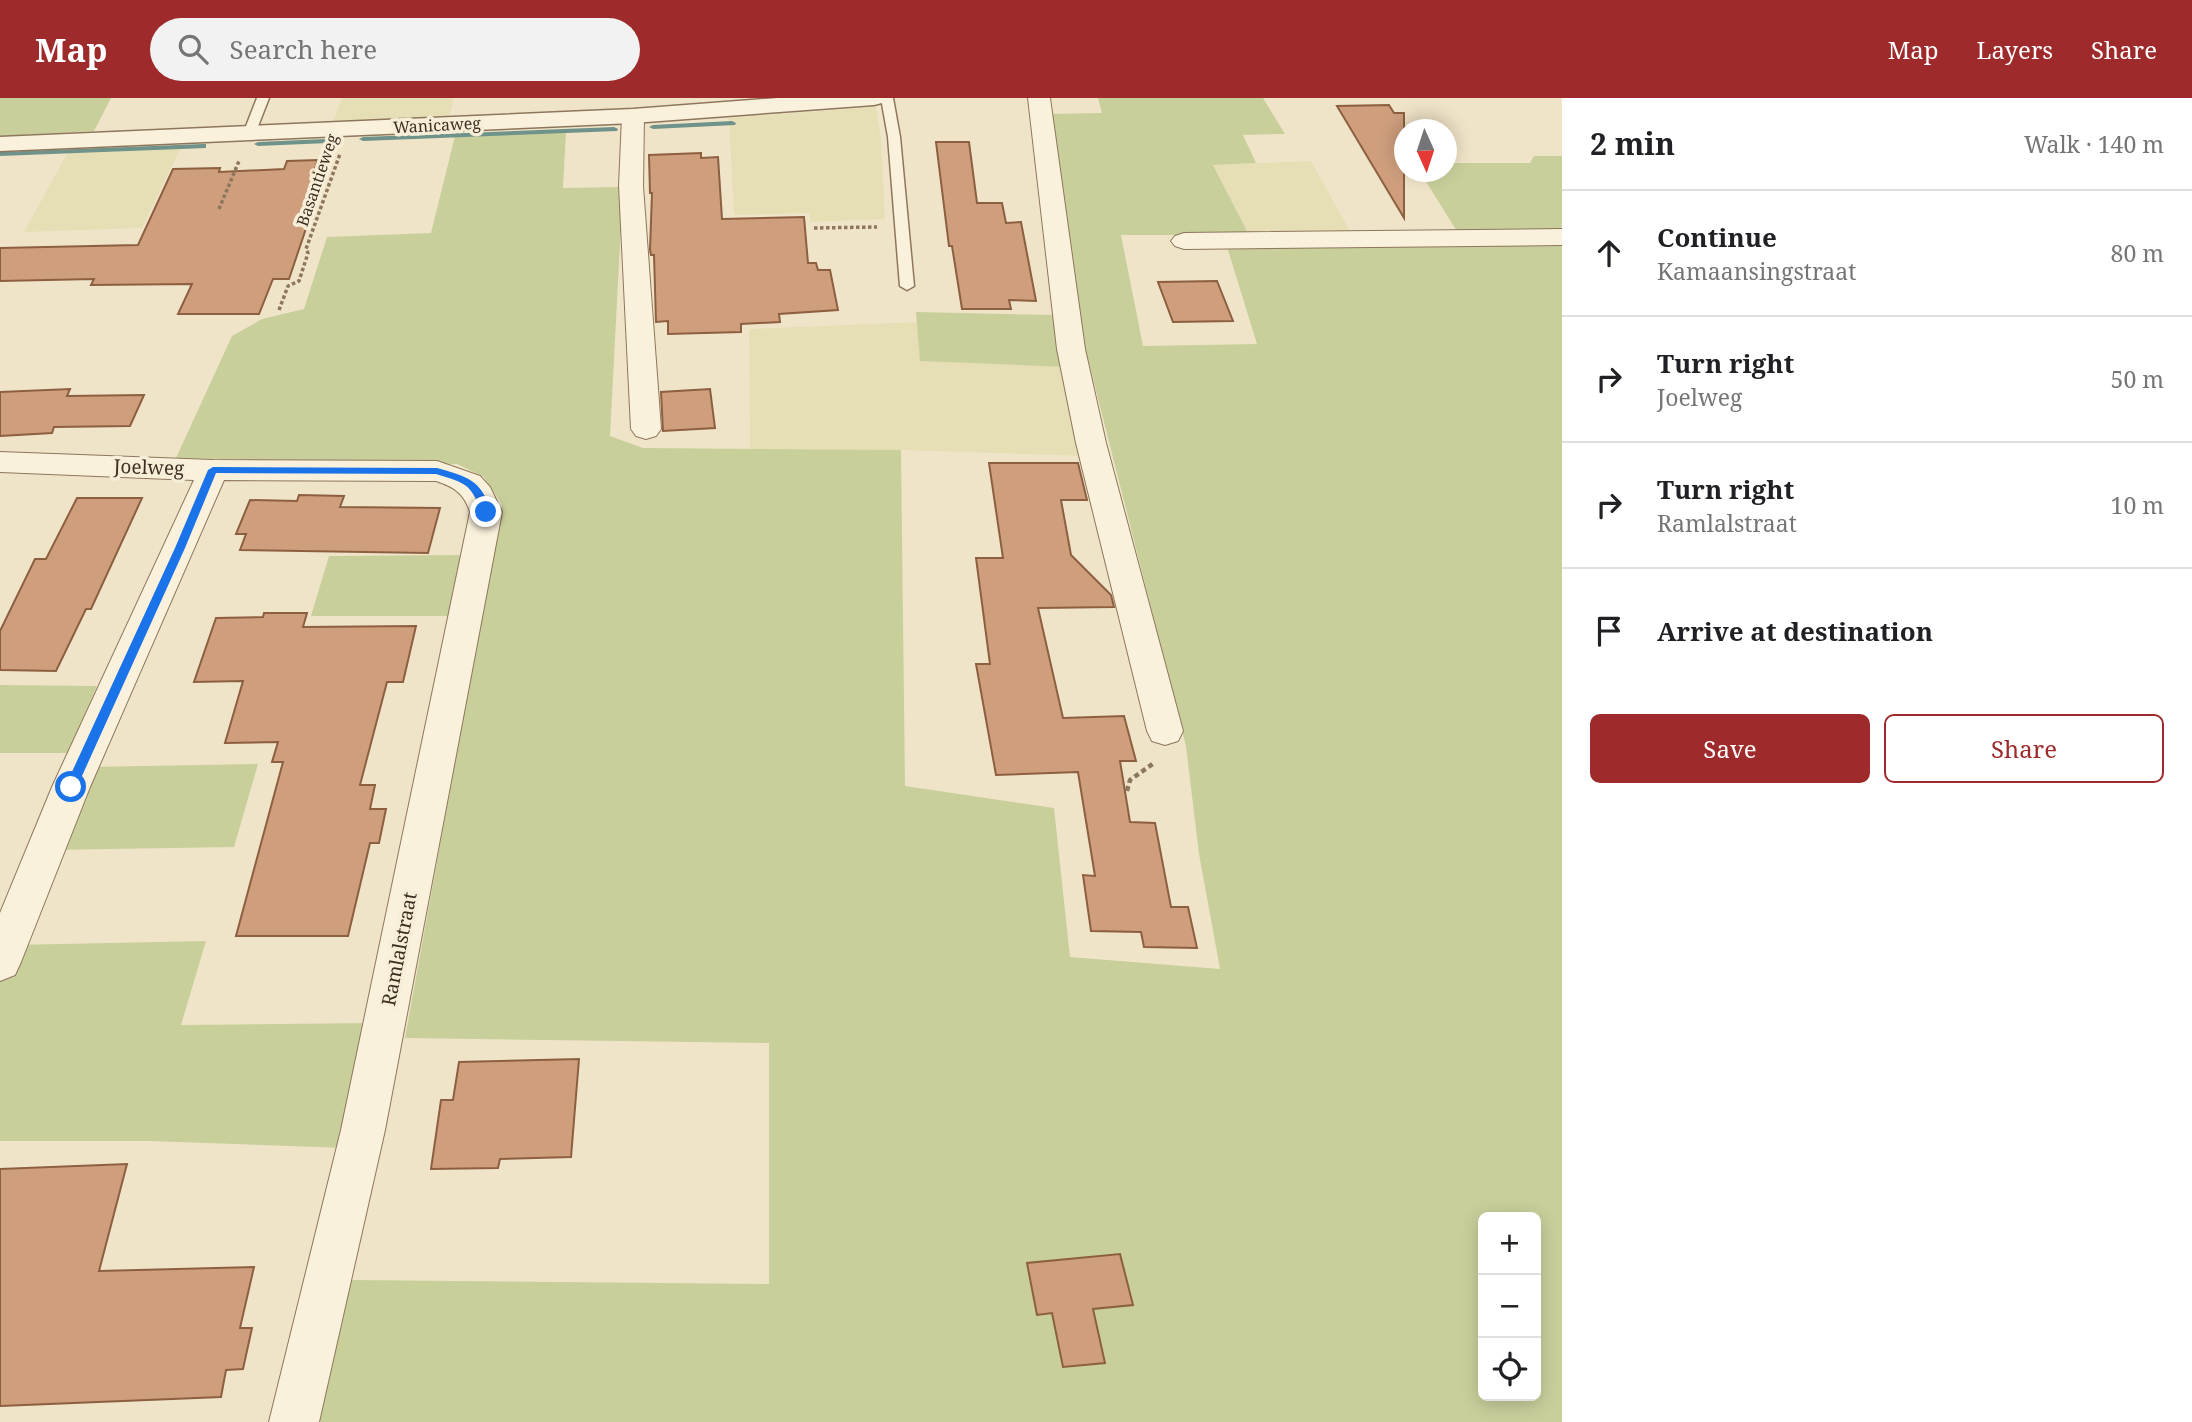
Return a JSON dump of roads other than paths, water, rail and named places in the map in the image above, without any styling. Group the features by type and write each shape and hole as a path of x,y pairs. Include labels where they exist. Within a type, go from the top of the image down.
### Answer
{"street":[{"name":"Wanicaweg","path":"0,144 633,116 874,98"},
{"path":"1039,98 1074,362 1091,443 1165,731"},
{"path":"633,116 631,186 646,429"},
{"path":"1184,241 1562,237"},
{"name":"Joelweg","path":"0,462 213,470 437,471 465,480"},
{"path":"0,962 71,787 213,470"},
{"name":"Ramlalstraat","path":"293,1422 363,1130 486,512 481,493 465,480"}],"lane":[{"path":"249,134 262,98"},
{"path":"887,98 894,137 907,286"}],"waterway":[{"path":"653,127 732,123"},
{"path":"363,139 614,129"},
{"path":"258,144 325,141"},
{"path":"0,154 203,146"}]}
